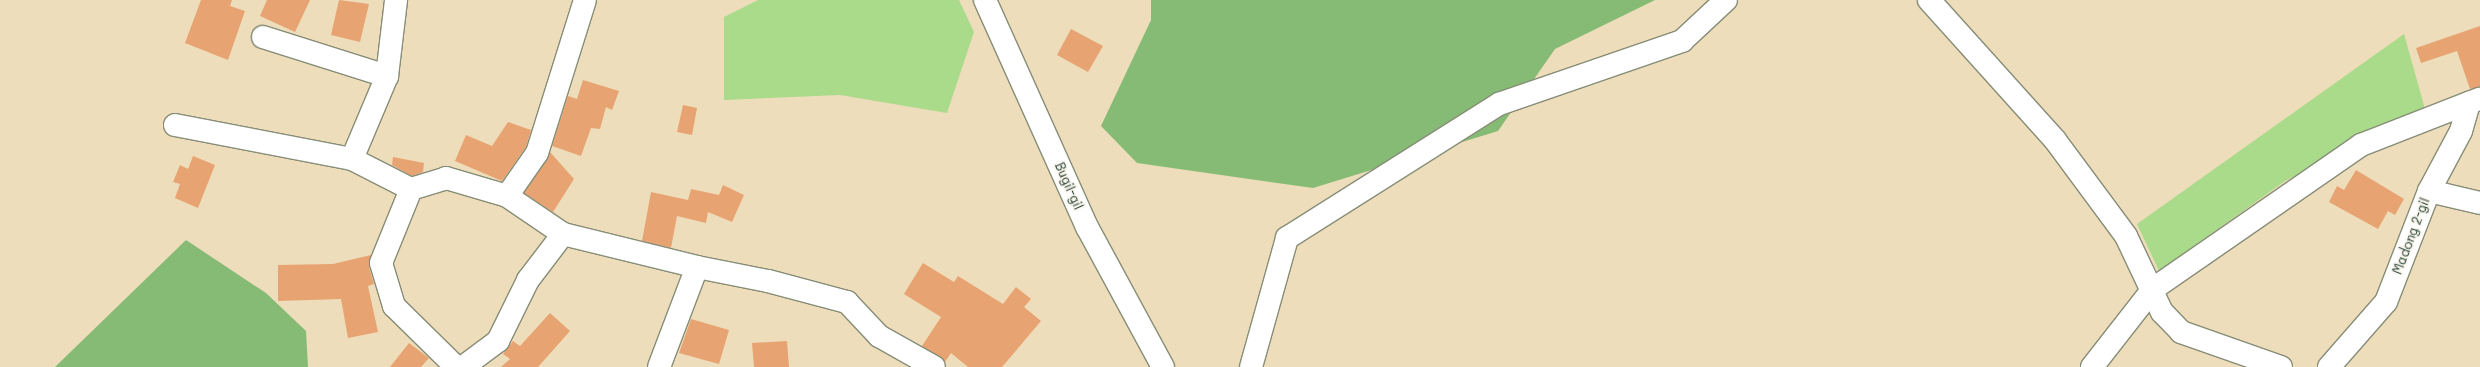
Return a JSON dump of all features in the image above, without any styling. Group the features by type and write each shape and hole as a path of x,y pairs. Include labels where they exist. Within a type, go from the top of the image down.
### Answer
{"street":[{"path":"352,159 387,76 396,0"},
{"path":"507,196 537,153 585,0"},
{"name":"Bugil-gil","path":"985,0 1087,227 1163,367"},
{"path":"1251,367 1287,238 1499,104 1682,41 1726,0"},
{"path":"1929,0 2055,140 2126,236 2153,289 2162,312 2181,332 2281,367"},
{"path":"263,37 387,76"},
{"path":"2092,367 2153,289 2361,145 2474,101"},
{"name":"Madong 2-gil","path":"2329,367 2386,302 2429,191 2461,131 2474,101"},
{"path":"175,124 352,159 411,189 446,178 507,196 563,234 847,302 879,336 930,366"},
{"path":"411,189 381,263 394,306 456,367"},
{"path":"2429,191 2480,203"},
{"path":"463,367 498,341 528,280 563,234"},
{"path":"659,367 697,267"}],"green space":[{"path":"758,0 959,0 974,32 947,113 840,95 724,100 724,17"},
{"path":"1151,0 1655,0 1555,49 1498,131 1313,188 1137,163 1101,126 1151,20"},
{"path":"2404,34 2425,109 2285,181 2159,271 2137,224"},
{"path":"186,240 266,293 306,331 308,367 55,367"}],"building":[{"path":"201,0 232,0 230,6 245,11 228,60 185,43"},
{"path":"267,0 310,0 295,32 260,16"},
{"path":"339,0 369,4 360,42 331,35"},
{"path":"2480,26 2480,87 2470,89 2457,51 2421,63 2416,48"},
{"path":"1071,29 1103,46 1088,72 1057,55"},
{"path":"583,80 619,91 612,110 606,107 600,129 591,128 581,156 552,146 568,96 577,99"},
{"path":"683,105 697,108 692,135 677,132"},
{"path":"508,122 531,130 526,147 502,181 455,161 466,135 492,146"},
{"path":"550,152 574,179 553,212 524,193"},
{"path":"193,156 215,165 198,208 175,198 180,184 173,182 180,165 188,169"},
{"path":"393,157 424,163 423,172 412,176 392,165"},
{"path":"2356,170 2404,199 2395,215 2388,211 2378,229 2329,202 2337,186 2344,190"},
{"path":"723,185 744,195 732,222 708,212 706,223 677,216 671,248 642,241 651,192 688,200 691,189 719,195"},
{"path":"371,255 369,267 374,284 368,286 378,332 348,338 341,299 278,301 278,265 333,264"},
{"path":"923,263 954,282 958,276 1003,304 1016,287 1031,299 1024,307 1041,321 1002,367 968,367 951,353 945,362 922,346 941,317 904,294"},
{"path":"550,313 570,331 538,367 501,367 510,359 503,354 513,341 520,346"},
{"path":"691,319 729,330 719,364 679,353"},
{"path":"787,341 789,367 754,367 752,343"},
{"path":"409,343 429,358 421,367 390,367"}]}
